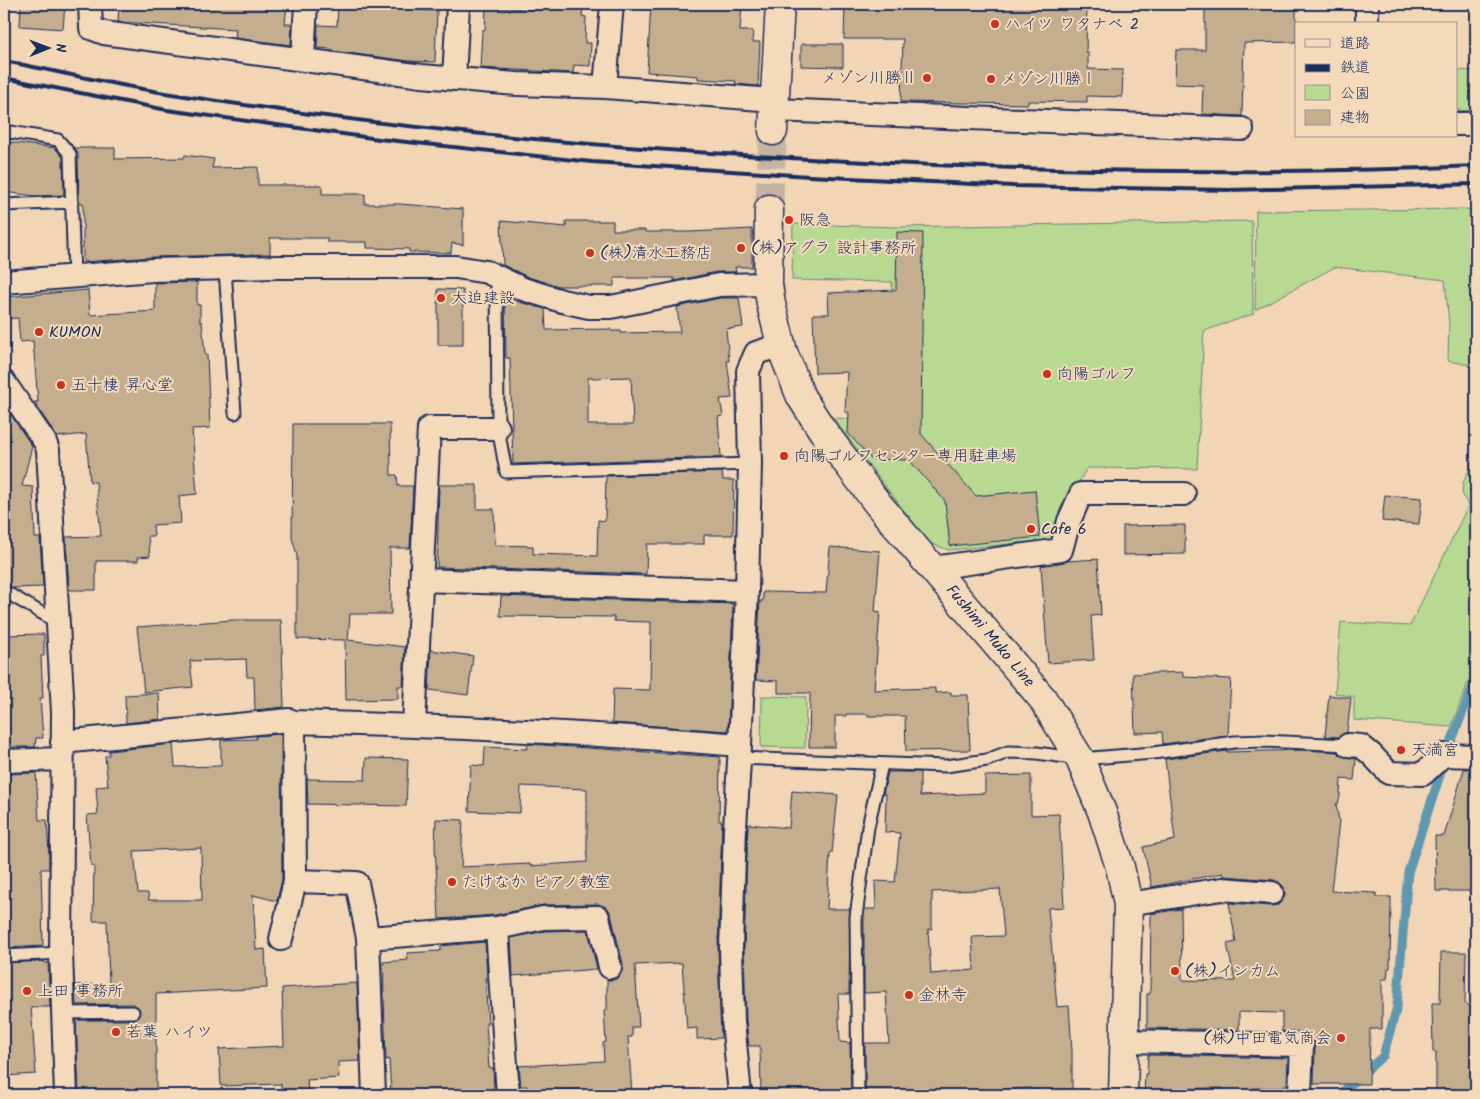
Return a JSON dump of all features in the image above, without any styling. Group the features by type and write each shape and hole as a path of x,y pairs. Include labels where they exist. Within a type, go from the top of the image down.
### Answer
{"main road":[{"path":"774,114 780,4"},
{"name":"Fushimi Muko Line","path":"769,209 768,284 770,304 781,345 801,397 878,504 1042,698 1080,759 1102,812 1120,868 1128,904 1123,1095"}],"street":[{"path":"90,4 91,28 104,33 422,76 517,84 605,88 774,114 1242,129"},
{"path":"303,60 306,4"},
{"path":"454,79 458,4"},
{"path":"605,88 612,4"},
{"path":"1367,4 1367,22"},
{"path":"1458,124 1476,124"},
{"path":"4,282 153,270 277,267 456,267 487,272 523,289 562,301 589,306 611,307 719,285 768,284"},
{"path":"740,1095 733,1021 731,948 734,828 740,752 747,591 750,464 748,372 756,353 781,345"},
{"path":"4,382 45,442 48,450 63,712 61,953 66,1095"},
{"path":"414,725 430,428 498,428"},
{"path":"933,568 1061,550 1069,521 1081,494 1184,494"},
{"path":"421,580 747,591"},
{"path":"4,761 62,750 289,720 294,722 414,725 630,736 740,752"},
{"path":"281,939 295,881 294,722"},
{"path":"1348,745 1361,746 1388,773 1423,774 1460,756"},
{"path":"295,881 358,883 368,938 374,1095"},
{"path":"1128,904 1222,888 1272,893"},
{"path":"368,938 498,928 543,918 598,917 610,967"},
{"path":"498,928 508,1095"},
{"path":"1125,1041 1302,1045 1300,1095"}],"lane":[{"path":"4,131 58,140 70,154 74,276"},
{"path":"4,205 72,202"},
{"path":"225,269 235,413"},
{"path":"497,277 498,428 506,472 750,464"},
{"path":"4,591 57,622"},
{"path":"740,752 882,764 946,766 987,760 1008,752 1037,753 1080,759 1153,753 1235,742 1263,741 1348,745"},
{"path":"858,1095 856,917 868,827 882,764"},
{"path":"4,956 61,953"},
{"path":"63,1013 133,1012"}],"green space":[{"path":"1458,70 1476,71 1476,111 1458,110"},
{"path":"1476,209 1476,366 1448,361 1449,323 1445,280 1335,267 1255,310 1256,211"},
{"name":"向陽ゴルフ","path":"1252,221 1253,314 1204,331 1197,469 1087,468 1058,518 1058,539 949,550 929,543 833,418 891,421 892,282 792,280 793,224 897,227"},
{"path":"1476,454 1476,662 1451,727 1354,720 1354,697 1335,693 1341,622 1410,626 1468,506 1462,493 1463,483"},
{"path":"762,696 806,697 805,748 761,747"}],"building":[{"path":"21,4 65,4 63,29 20,26"},
{"path":"119,4 287,4 285,24 292,24 291,45 235,38 236,29 118,22"},
{"path":"338,4 419,4 418,10 437,11 435,62 409,61 317,48 318,25 337,26"},
{"path":"544,4 583,4 582,16 586,17 585,43 591,43 590,66 574,65 573,73 480,68 482,30 485,30 486,7 543,10"},
{"path":"651,4 742,4 740,31 753,31 752,42 760,42 758,86 735,84 736,81 698,79 698,76 647,72"},
{"path":"845,4 1087,4 1086,52 1088,52 1088,69 1123,70 1122,97 1087,96 1087,102 1028,101 1028,104 901,102 903,39 844,39"},
{"path":"1205,4 1296,4 1295,42 1244,43 1242,116 1202,114 1203,85 1175,84 1176,50 1205,50"},
{"path":"801,44 843,44 843,67 801,66"},
{"path":"8,142 55,148 63,157 64,195 35,196 4,192 4,173"},
{"path":"75,148 115,148 115,159 184,158 185,155 214,159 212,168 258,167 258,185 322,185 322,194 365,194 365,204 400,204 463,209 463,245 452,243 451,253 409,252 409,249 367,248 367,242 327,242 327,238 270,238 270,254 153,257 83,262 83,203 79,203 78,154"},
{"path":"501,221 566,227 566,221 613,221 613,230 645,230 645,232 752,229 752,267 735,267 736,272 716,272 674,281 674,278 614,278 614,286 559,286 528,277 503,265"},
{"path":"897,232 923,233 921,434 976,496 1035,490 1040,537 950,546 945,501 909,460 871,459 848,433 849,413 845,412 847,372 815,373 813,314 829,314 828,293 896,290"},
{"path":"197,282 197,305 200,305 200,322 202,322 205,355 207,355 210,428 192,429 197,494 179,496 181,523 153,525 154,536 148,536 150,556 138,557 138,561 96,561 96,590 69,590 66,537 101,536 96,482 90,482 86,434 57,437 34,402 38,402 33,341 20,342 18,318 4,319 4,297 88,290 90,315 155,311 155,283"},
{"path":"438,289 463,290 463,345 438,345"},
{"path":"505,295 519,302 545,309 546,330 610,329 611,331 621,331 621,333 680,332 677,307 720,298 739,298 743,327 726,329 729,361 727,361 732,398 720,399 723,416 718,417 721,457 513,464 510,358 506,358","holes":["631,377 633,425 588,425 588,378"]},
{"path":"4,405 32,446 22,486 33,487 35,538 40,538 43,587 14,588 4,584"},
{"path":"293,424 390,424 391,475 397,475 398,486 413,486 410,548 390,548 391,614 350,614 348,640 405,647 403,686 398,686 398,699 346,700 345,640 297,639 297,555 292,538"},
{"path":"722,472 723,480 734,480 733,535 704,535 704,544 647,544 646,574 437,567 439,485 477,485 477,509 494,509 495,545 533,546 533,554 597,556 598,520 605,521 606,476"},
{"path":"1385,495 1422,498 1419,524 1382,521"},
{"path":"1185,525 1185,554 1123,555 1123,526"},
{"path":"830,547 880,551 875,611 880,612 874,690 935,688 935,693 951,692 951,695 968,695 970,750 906,751 905,716 868,716 868,714 835,716 835,747 809,747 810,693 778,693 778,681 756,680 760,601 763,601 763,592 826,593"},
{"path":"1098,559 1101,615 1091,616 1094,660 1048,663 1041,566 1067,561"},
{"path":"501,596 733,604 728,731 612,723 613,689 650,690 651,622 614,621 614,617 500,616"},
{"path":"233,620 281,620 284,707 255,710 254,677 247,677 246,659 190,661 193,687 144,692 137,627"},
{"path":"44,634 44,656 41,656 43,698 40,698 43,738 36,738 35,747 4,747 4,635"},
{"path":"431,650 473,656 468,695 429,690"},
{"path":"1183,672 1183,677 1231,679 1228,735 1163,744 1162,732 1135,733 1133,674"},
{"path":"159,693 160,719 126,723 125,695"},
{"path":"1329,695 1351,698 1347,732 1338,737 1325,736"},
{"path":"281,734 282,879 277,901 253,895 256,950 265,949 267,988 156,994 156,1095 79,1095 76,1020 133,1020 137,1018 140,1012 139,1008 133,1004 76,1005 75,985 109,984 107,921 93,921 94,866 91,866 87,815 98,814 96,787 108,786 105,756 109,755 109,751 173,744 175,767 221,766 221,740 256,739 256,736","holes":["201,848 202,900 149,900 148,893 138,893 134,851"]},
{"path":"528,744 720,757 719,821 722,821 718,948 721,1038 697,1039 697,1028 687,1029 682,963 635,965 639,1027 632,1027 632,1037 628,1037 632,1095 580,1095 580,1089 528,1093 527,1086 521,1086 519,1066 604,1061 603,1043 606,1042 604,1011 607,1010 607,980 614,980 619,977 623,964 608,908 598,904 543,905 495,915 439,919 435,846 436,819 463,820 461,867 530,864 530,866 587,862 587,789 521,786 520,813 469,811 471,765 484,766 485,747 527,749"},
{"path":"1304,750 1337,752 1341,756 1356,759 1354,780 1341,779 1340,796 1338,804 1336,804 1339,821 1331,891 1376,893 1376,897 1391,897 1390,968 1388,968 1387,979 1382,979 1382,1029 1370,1029 1369,1084 1314,1084 1314,1039 1309,1034 1303,1032 1282,1031 1282,1013 1239,1012 1239,1030 1147,1028 1147,994 1150,994 1151,914 1181,909 1182,980 1235,981 1227,944 1236,942 1229,903 1278,905 1285,894 1284,887 1274,880 1224,876 1223,873 1152,887 1143,847 1175,840 1165,759 1227,751"},
{"path":"366,758 408,759 406,806 308,804 307,779 365,780"},
{"path":"1464,769 1476,769 1476,891 1436,891 1435,836 1444,836"},
{"path":"888,772 920,772 920,796 985,793 985,776 1031,775 1031,815 1059,814 1064,907 1048,908 1057,1007 1069,1006 1072,1095 1031,1095 1031,1088 962,1092 962,1095 865,1095 865,1043 889,1043 886,992 864,993 865,909 876,909 875,881 895,882 900,833 885,832 886,794 883,794","holes":["1000,889 1004,936 972,937 974,970 931,974 928,929 932,929 932,892"]},
{"path":"36,773 39,820 47,820 49,856 49,869 41,869 43,946 4,948 4,822 11,822 8,774"},
{"path":"792,791 838,795 832,853 830,853 827,909 850,909 849,994 838,994 840,1042 850,1043 851,1095 761,1095 760,1046 749,1046 746,1020 744,948 748,824 789,828"},
{"path":"588,930 597,969 513,976 511,938 545,931"},
{"path":"485,942 488,1023 486,1023 489,1068 493,1068 494,1089 480,1091 480,1095 391,1095 389,1059 386,1060 383,962 408,960 407,953 439,951 441,946"},
{"path":"1441,952 1466,952 1465,1003 1466,1005 1476,1005 1476,1095 1436,1095 1436,1052 1433,1052 1432,1003 1440,1003"},
{"name":"上田 事務所","path":"44,961 44,963 48,963 50,1007 31,1007 36,1074 4,1076 4,963"},
{"path":"357,983 360,1061 338,1062 339,1078 307,1080 308,1091 281,1092 281,1084 221,1086 219,1049 284,1046 282,988"},
{"path":"1148,1055 1288,1058 1287,1085 1284,1085 1284,1088 1253,1088 1253,1095 1223,1095 1223,1088 1175,1089 1175,1095 1144,1095"}],"waterway":[{"path":"1450,745 1476,678"},
{"path":"1339,1095 1383,1056 1397,1007 1408,872 1444,763"}],"tunnel":[{"path":"769,209 773,131"}],"railway":[{"path":"4,61 109,83 345,119 518,138 692,152 867,162 1095,170 1324,171 1476,166"},
{"path":"4,78 167,110 379,139 592,162 809,176 1013,186 1229,190 1476,184"}],"place":[{"name":"ハイツ ワタナベ 2","path":"995,24"},
{"name":"メゾン川勝Ⅱ","path":"927,78"},
{"name":"メゾン川勝Ⅰ","path":"991,79"},
{"name":"阪急","path":"789,220"},
{"name":"(株)アグラ 設計事務所","path":"741,248"},
{"name":"(株)清水工務店","path":"590,253"},
{"name":"大迫建設","path":"441,298"},
{"name":"KUMON","path":"39,332"},
{"name":"向陽ゴルフ","path":"1047,374"},
{"name":"五十棲 昇心堂","path":"61,385"},
{"name":"向陽ゴルフセンター専用駐車場","path":"784,456"},
{"name":"Cafe 6","path":"1031,529"},
{"name":"天満宮","path":"1401,750"},
{"name":"たけなか ピアノ教室","path":"452,882"},
{"name":"(株)インカム","path":"1175,971"},
{"name":"上田 事務所","path":"27,991"},
{"name":"金林寺","path":"909,995"},
{"name":"若葉 ハイツ","path":"116,1032"},
{"name":"(株)中田電気商会","path":"1341,1038"}]}
